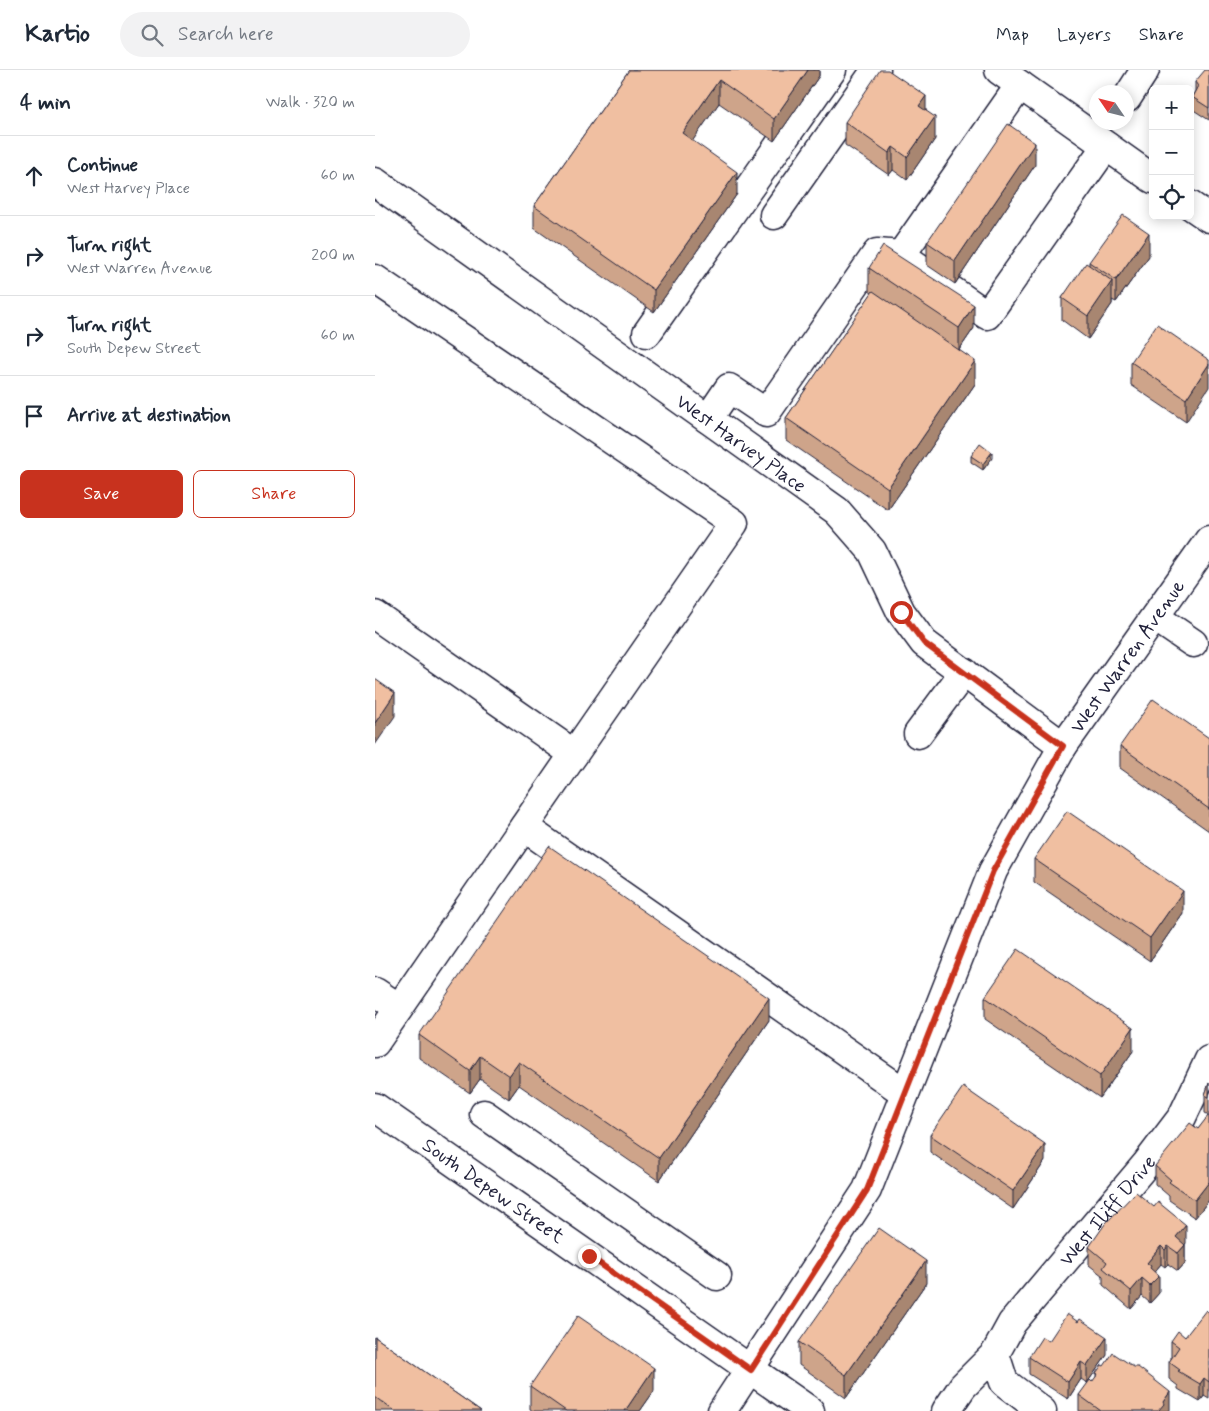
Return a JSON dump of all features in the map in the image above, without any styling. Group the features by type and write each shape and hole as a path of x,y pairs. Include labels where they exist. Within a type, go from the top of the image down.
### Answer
{"street":[{"path":"647,333 832,70"},
{"path":"774,216 876,70"},
{"path":"1134,87 1145,70"},
{"path":"901,255 1009,77 1105,136 1149,175"},
{"path":"708,419 729,388 766,413 877,253 901,255 987,315 1105,136"},
{"name":"West Harvey Place","path":"375,182 837,511 872,551 901,612 924,643 1063,746"},
{"path":"1194,208 1209,218"},
{"path":"375,279 734,523 375,1043"},
{"name":"West Warren Avenue","path":"722,1411 751,1370 867,1190 993,871 1063,746 1209,540"},
{"path":"375,615 574,754"},
{"path":"1155,617 1193,643"},
{"path":"918,734 964,672"},
{"path":"524,826 905,1093"},
{"path":"375,992 399,1008"},
{"name":"West Iliff Drive","path":"946,1411 963,1386 995,1354 1012,1323 1147,1163 1182,1117 1209,1060"},
{"name":"South Depew Street","path":"375,1107 809,1411"},
{"path":"484,1114 717,1276"},
{"path":"995,1354 1003,1382 1042,1411"}],"building":[{"path":"629,70 808,70 774,119 719,80 682,133 737,172 654,290 534,206"},
{"path":"880,70 888,70 926,96 919,106 935,117 907,157 893,147 889,153 845,122"},
{"path":"1205,70 1209,70 1209,108 1194,98 1194,93 1198,86 1195,82"},
{"path":"1008,124 1035,143 955,261 927,242"},
{"path":"1123,215 1149,233 1116,280 1089,262"},
{"path":"883,246 974,305 959,328 869,268"},
{"path":"1086,263 1112,281 1088,316 1062,298"},
{"path":"873,291 975,361 888,488 786,418"},
{"path":"1157,324 1209,360 1209,364 1186,399 1131,362"},
{"path":"980,443 992,452 983,464 971,456"},
{"path":"375,679 395,693 375,723"},
{"path":"1153,699 1209,738 1209,809 1120,746"},
{"path":"1067,811 1183,891 1150,938 1034,859"},
{"path":"549,846 769,998 659,1158 519,1062 509,1076 480,1056 470,1071 419,1035"},
{"path":"1018,949 1133,1028 1100,1076 985,997"},
{"path":"1209,1083 1209,1097 1205,1095"},
{"path":"963,1087 1045,1144 1013,1191 930,1135"},
{"path":"1208,1116 1209,1182 1195,1200 1169,1182 1171,1180 1155,1166 1190,1123 1198,1129"},
{"path":"1136,1192 1154,1207 1158,1202 1186,1225 1176,1237 1185,1245 1178,1253 1168,1246 1165,1250 1161,1246 1147,1263 1159,1276 1150,1285 1142,1278 1131,1291 1103,1268 1107,1262 1089,1247 1105,1224"},
{"path":"879,1228 926,1261 846,1375 799,1342"},
{"path":"1206,1310 1209,1313 1209,1382 1204,1378 1200,1384 1178,1371 1180,1370 1169,1362 1179,1347 1171,1341 1178,1331 1185,1337"},
{"path":"1067,1314 1078,1322 1080,1319 1107,1337 1087,1366 1081,1362 1068,1382 1029,1357 1042,1337 1049,1341"},
{"path":"578,1316 654,1368 625,1411 566,1411 530,1386"},
{"path":"375,1337 481,1411 394,1411 375,1397"},
{"path":"1113,1353 1134,1367 1138,1367 1170,1392 1158,1411 1101,1411 1079,1395 1090,1380 1092,1382 1098,1374 1096,1373 1102,1365 1104,1366"}],"route":[{"path":"589,1256 751,1370 867,1190 993,871 1063,746 924,643 901,612"}]}
